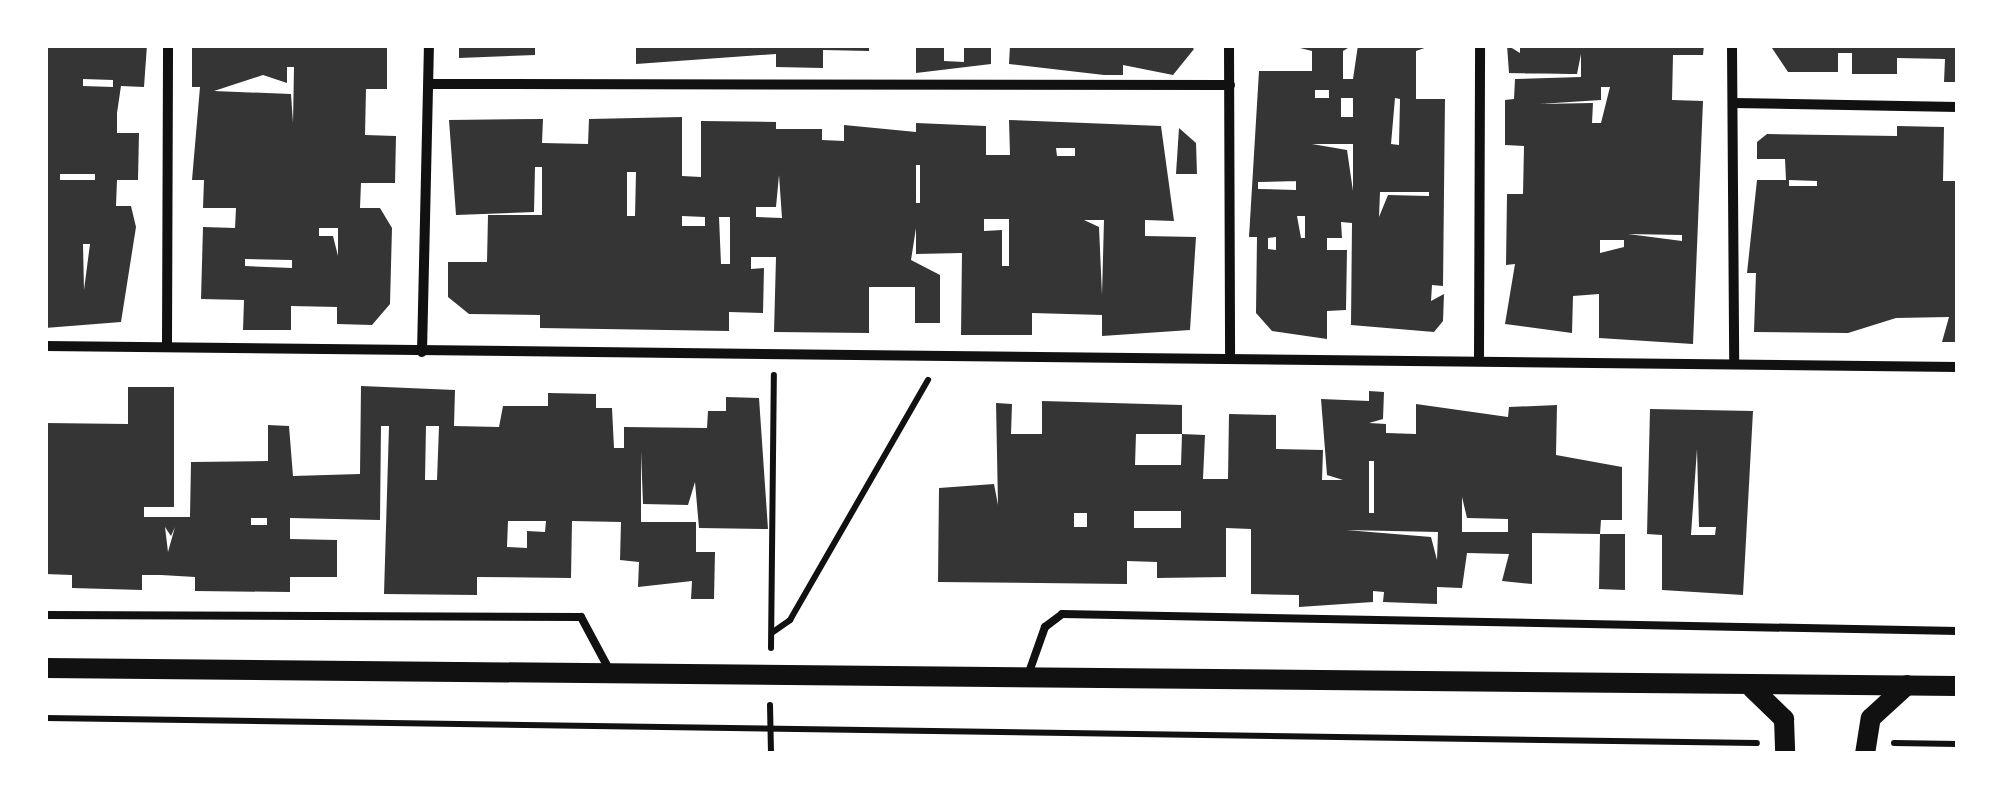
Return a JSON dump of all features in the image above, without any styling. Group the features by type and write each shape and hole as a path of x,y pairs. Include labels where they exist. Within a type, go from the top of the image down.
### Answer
{"main road":[{"path":"45,668 770,672 1752,688 1958,686"},
{"path":"1864,749 1871,718 1907,685"},
{"path":"1752,688 1776,706 1786,748"}],"street":[{"path":"167,343 168,45"},
{"path":"422,352 429,45"},
{"path":"1230,45 1230,353"},
{"path":"1479,356 1480,45"},
{"path":"1732,45 1734,361"},
{"path":"429,84 1230,85"},
{"path":"1732,104 1958,106"},
{"path":"45,346 167,343 422,352 1230,353 1958,367"}],"lane":[{"path":"1028,676 1045,627 1062,614 1958,630"},
{"path":"45,615 582,617 610,671"}],"path":[{"path":"771,754 775,353"},
{"path":"772,632 790,620 944,353"},
{"path":"45,718 1786,748"},
{"path":"1864,749 1958,744"}],"building":[{"path":"45,45 147,45 144,87 121,86 117,113 117,133 139,133 138,180 117,180 116,206 131,206 136,227 121,322 45,328","holes":["83,79 113,80 113,87 83,86","60,174 95,174 95,180 60,180","83,244 90,244 84,290"]},
{"path":"192,45 387,45 387,89 366,89 365,135 396,136 395,183 361,183 360,208 380,208 392,228 390,304 372,325 337,324 337,307 291,306 291,330 243,330 244,300 201,299 203,227 235,228 236,208 203,208 204,180 192,180 200,87 192,87","holes":["287,67 294,67 293,123 291,94 214,91 263,75 287,83","319,228 338,228 338,256 333,236 319,236","245,259 292,260 292,268 245,266"]},
{"path":"459,45 535,45 535,55 459,58"},
{"path":"636,45 869,45 869,51 823,50 823,68 776,67 776,54 636,64"},
{"path":"916,45 944,45 944,61 964,62 964,45 991,45 991,64 916,73"},
{"path":"1010,45 1189,45 1194,49 1173,75 1123,65 1123,75 1104,75 1009,64"},
{"path":"1288,45 1353,45 1343,51 1343,79 1353,79 1358,45 1433,45 1416,51 1416,99 1445,99 1443,286 1432,285 1431,301 1444,294 1443,321 1434,332 1351,325 1352,223 1341,222 1342,238 1327,238 1327,250 1347,250 1346,310 1327,311 1327,339 1272,331 1256,313 1257,237 1249,237 1259,71 1312,71 1312,51","holes":["1315,90 1329,90 1329,98 1315,98","1341,98 1353,98 1353,117 1341,117","1395,98 1400,99 1399,145 1391,144","1312,144 1353,144 1353,191 1347,150","1296,181 1296,190 1258,189 1258,182","1380,192 1429,192 1429,196 1388,195 1379,217","1297,216 1305,216 1305,238 1301,238","1276,237 1276,250 1268,249 1268,238"]},
{"path":"1507,45 1520,53 1520,45 1704,45 1703,55 1673,55 1672,100 1703,101 1693,344 1599,338 1599,294 1573,296 1572,333 1505,324 1515,264 1506,265 1507,194 1523,194 1524,146 1505,145 1505,100 1514,99 1515,79 1581,77 1581,54 1577,74 1509,73","holes":["1601,87 1610,87 1601,123 1592,123 1593,103 1539,104 1601,100","1628,234 1682,235 1682,241","1600,240 1624,240 1624,247 1600,253"]},
{"path":"1770,45 1958,45 1958,82 1944,82 1945,59 1897,58 1897,74 1852,74 1852,53 1838,53 1838,72 1788,72"},
{"path":"682,117 682,176 701,177 701,121 776,122 776,129 822,129 822,140 844,141 844,125 916,132 916,123 986,126 986,155 1010,155 1009,120 1161,126 1174,221 1145,220 1145,236 1196,237 1190,330 1102,336 1102,315 1032,313 1032,335 961,335 962,253 916,254 916,228 911,260 940,275 940,323 915,323 915,287 869,287 869,333 774,332 776,257 751,257 751,269 764,268 763,313 729,312 729,331 540,328 540,315 469,314 448,297 448,262 487,262 488,215 542,215 542,167 535,167 534,212 456,215 449,120 543,119 542,143 588,144 589,119","holes":["1056,148 1075,148 1075,156 1057,156","916,165 920,165 920,203 916,203","627,172 636,172 635,216 627,216","779,175 782,218 756,217 756,207 776,207","682,216 705,217 705,226 682,226","719,217 730,217 730,264 721,264","984,219 1009,219 1009,266 1002,266 1002,230 984,231","1084,220 1104,220 1102,295 1099,227"]},
{"path":"1897,126 1944,127 1943,181 1958,181 1958,342 1942,342 1949,317 1896,318 1848,333 1754,332 1756,273 1747,273 1757,180 1786,180 1785,159 1757,159 1757,142 1767,134 1897,136","holes":["1789,180 1817,181 1817,186 1789,186"]},
{"path":"1179,128 1196,143 1197,174 1176,174"},
{"path":"361,386 455,390 454,426 499,427 503,406 548,406 548,393 596,394 596,408 612,408 614,448 624,448 624,427 707,428 708,411 726,411 726,397 759,398 768,529 699,528 695,482 688,505 643,504 641,451 641,522 696,522 696,552 715,552 714,599 691,599 692,581 638,587 639,562 620,560 621,522 572,521 571,578 477,577 477,595 384,594 389,426 381,426 380,520 290,518 290,539 337,540 337,577 290,577 290,592 195,591 195,577 161,575 142,575 142,590 72,588 72,575 45,574 45,423 128,424 128,387 174,387 174,507 144,507 144,517 190,517 191,462 268,461 268,425 289,426 293,476 360,474","holes":["426,426 439,426 437,480 425,480","251,518 267,518 267,525 251,525","508,521 546,521 545,532 527,531 527,548 507,547","165,527 171,536 175,527 168,552"]},
{"path":"1369,391 1384,392 1383,419 1369,423 1386,424 1386,433 1416,434 1416,404 1508,417 1509,407 1557,405 1556,455 1622,467 1622,520 1601,520 1600,534 1532,533 1532,584 1502,581 1509,554 1467,553 1462,588 1437,587 1437,604 1383,602 1384,592 1373,591 1373,602 1299,607 1299,595 1251,594 1251,529 1226,528 1226,577 1157,578 1157,562 1127,561 1127,584 938,582 939,488 994,484 998,505 996,403 1012,404 1011,434 1042,434 1042,401 1182,405 1182,434 1205,435 1203,479 1228,479 1229,414 1276,415 1276,449 1323,450 1322,480 1343,480 1327,475 1321,399 1369,401","holes":["1136,434 1182,434 1181,465 1135,465","1369,461 1374,461 1374,513 1369,513","1462,497 1467,518 1508,519 1508,532 1462,532","1134,511 1181,511 1181,528 1134,528","1074,513 1087,513 1087,527 1074,527","1346,530 1438,532 1437,560 1431,537"]},
{"path":"1650,409 1753,411 1743,595 1662,590 1662,535 1647,534","holes":["1697,449 1699,527 1716,527 1715,535 1691,535"]},
{"path":"1600,534 1625,534 1625,590 1599,589"}]}
